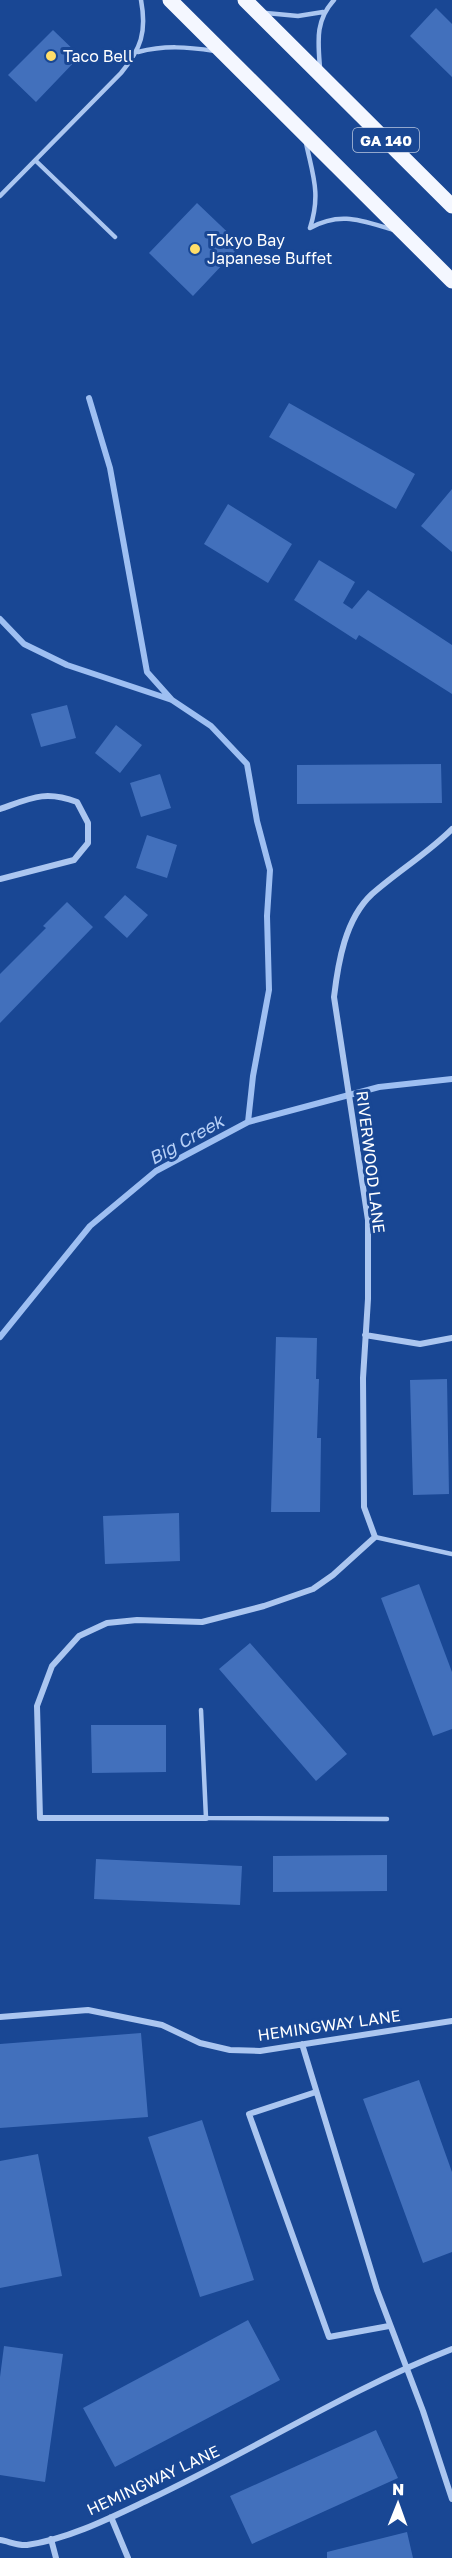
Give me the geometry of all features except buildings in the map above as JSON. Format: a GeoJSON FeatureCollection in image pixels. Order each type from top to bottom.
{"type":"FeatureCollection","features":[{"type":"Feature","properties":{"kind":"main road","name":"GA 140"},"geometry":{"type":"LineString","coordinates":[[170,0],[452,281]]}},
{"type":"Feature","properties":{"kind":"main road","name":"GA 140"},"geometry":{"type":"LineString","coordinates":[[245,0],[452,206]]}},
{"type":"Feature","properties":{"kind":"street"},"geometry":{"type":"LineString","coordinates":[[0,809],[31,798],[57,795],[78,802],[88,823],[88,843],[74,860],[0,879]]}},
{"type":"Feature","properties":{"kind":"street","name":"RIVERWOOD LANE"},"geometry":{"type":"LineString","coordinates":[[375,1537],[364,1507],[368,1220],[334,997],[338,962],[356,916],[370,896],[452,829]]}},
{"type":"Feature","properties":{"kind":"street"},"geometry":{"type":"LineString","coordinates":[[365,1335],[420,1344],[452,1338]]}},
{"type":"Feature","properties":{"kind":"street"},"geometry":{"type":"LineString","coordinates":[[206,1818],[40,1818],[37,1706],[52,1666],[80,1636],[107,1623],[137,1620],[202,1622],[264,1606],[313,1589],[333,1575],[375,1537]]}},
{"type":"Feature","properties":{"kind":"street","name":"HEMINGWAY LANE"},"geometry":{"type":"LineString","coordinates":[[0,2017],[87,2010],[162,2025],[200,2043],[230,2050],[260,2051],[452,2021]]}},
{"type":"Feature","properties":{"kind":"street"},"geometry":{"type":"LineString","coordinates":[[302,2044],[389,2326],[407,2366],[452,2499]]}},
{"type":"Feature","properties":{"kind":"street"},"geometry":{"type":"LineString","coordinates":[[316,2092],[249,2114],[329,2337],[389,2326]]}},
{"type":"Feature","properties":{"kind":"street","name":"HEMINGWAY LANE"},"geometry":{"type":"LineString","coordinates":[[0,2540],[24,2545],[51,2539],[111,2517],[173,2488],[407,2366],[452,2349]]}},
{"type":"Feature","properties":{"kind":"street"},"geometry":{"type":"LineString","coordinates":[[111,2517],[128,2558]]}},
{"type":"Feature","properties":{"kind":"street"},"geometry":{"type":"LineString","coordinates":[[51,2539],[56,2558]]}},
{"type":"Feature","properties":{"kind":"lane"},"geometry":{"type":"LineString","coordinates":[[0,196],[121,73],[138,52],[144,23],[141,0]]}},
{"type":"Feature","properties":{"kind":"lane"},"geometry":{"type":"LineString","coordinates":[[320,74],[319,36],[323,12],[334,0]]}},
{"type":"Feature","properties":{"kind":"lane"},"geometry":{"type":"LineString","coordinates":[[257,12],[298,16],[323,12]]}},
{"type":"Feature","properties":{"kind":"lane"},"geometry":{"type":"LineString","coordinates":[[138,52],[159,46],[224,52]]}},
{"type":"Feature","properties":{"kind":"lane"},"geometry":{"type":"LineString","coordinates":[[303,132],[317,188],[315,213],[310,228],[321,222],[342,218],[403,233]]}},
{"type":"Feature","properties":{"kind":"lane"},"geometry":{"type":"LineString","coordinates":[[36,161],[115,237]]}},
{"type":"Feature","properties":{"kind":"lane"},"geometry":{"type":"LineString","coordinates":[[375,1537],[452,1554]]}},
{"type":"Feature","properties":{"kind":"lane"},"geometry":{"type":"LineString","coordinates":[[201,1710],[206,1818],[387,1819]]}},
{"type":"Feature","properties":{"kind":"waterway"},"geometry":{"type":"LineString","coordinates":[[89,398],[110,468],[147,672],[172,700]]}},
{"type":"Feature","properties":{"kind":"waterway"},"geometry":{"type":"LineString","coordinates":[[0,619],[24,644],[67,665],[172,700],[211,726],[247,764],[257,821],[270,870],[267,916],[269,990],[253,1076],[248,1122]]}},
{"type":"Feature","properties":{"kind":"waterway","name":"Big Creek"},"geometry":{"type":"LineString","coordinates":[[0,1337],[90,1226],[156,1171],[248,1122],[379,1087],[452,1079]]}},
{"type":"Feature","properties":{"kind":"place","name":"Taco Bell"},"geometry":{"type":"Point","coordinates":[51,56]}},
{"type":"Feature","properties":{"kind":"place","name":"Tokyo Bay Japanese Buffet"},"geometry":{"type":"Point","coordinates":[195,249]}}]}
